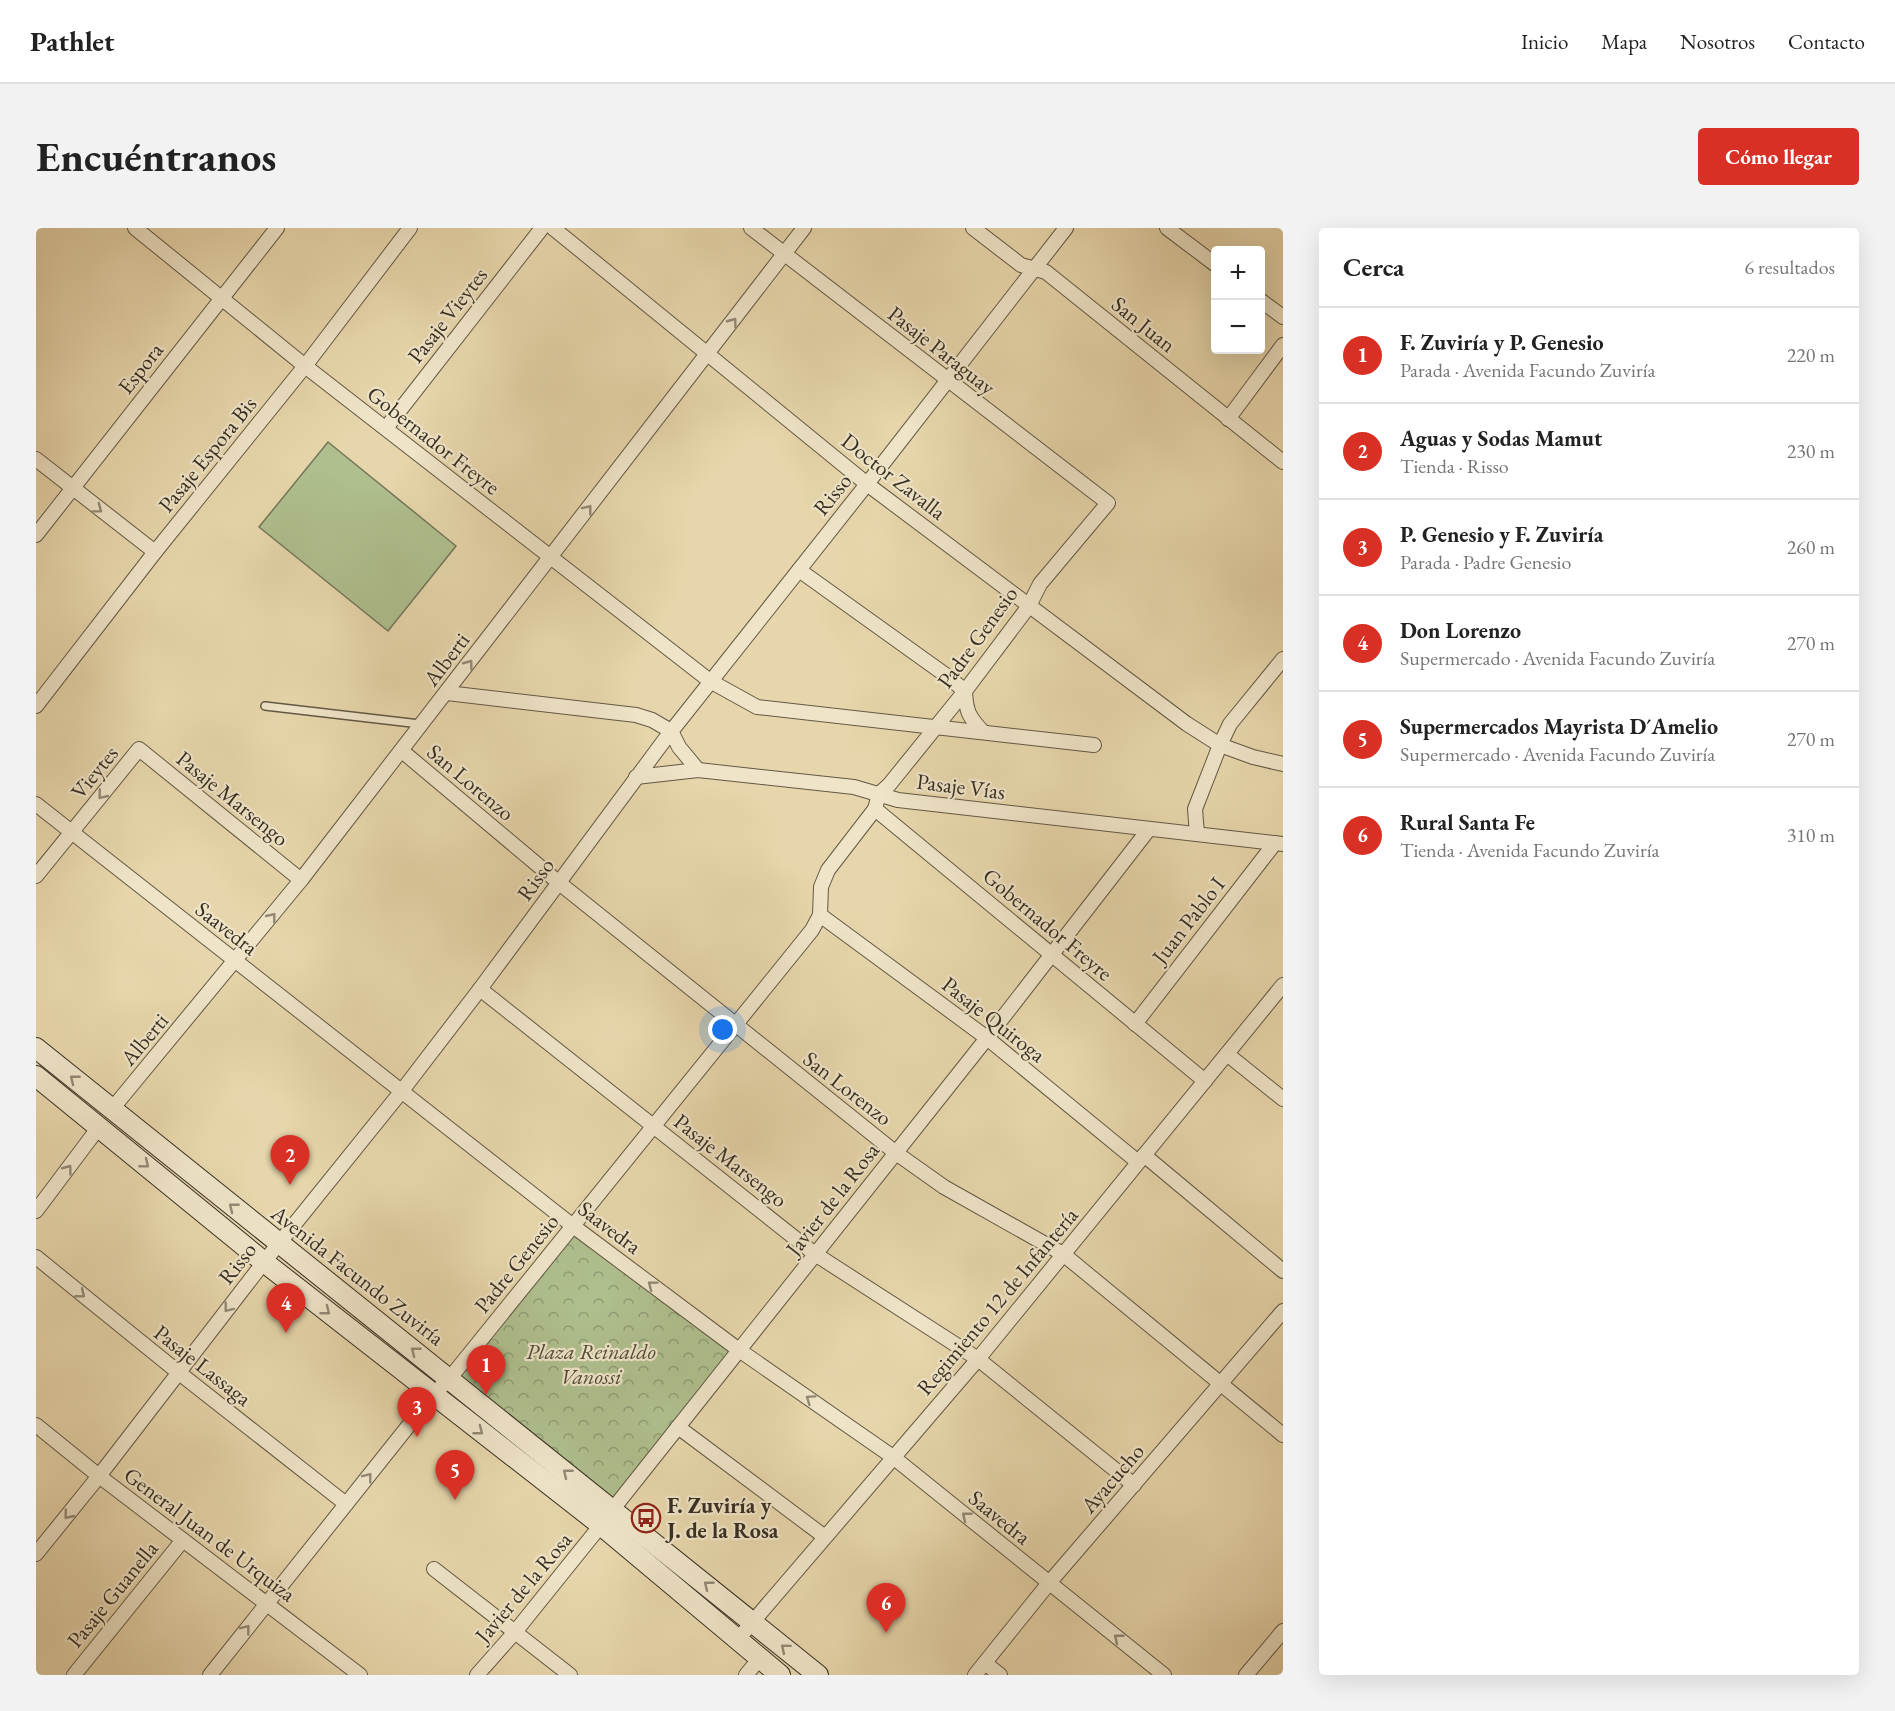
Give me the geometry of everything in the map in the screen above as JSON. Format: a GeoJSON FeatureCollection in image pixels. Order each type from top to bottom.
{"type":"FeatureCollection","features":[{"type":"Feature","properties":{"kind":"main road","name":"Avenida Facundo Zuviría"},"geometry":{"type":"LineString","coordinates":[[36,1048],[818,1675]]}},
{"type":"Feature","properties":{"kind":"main road"},"geometry":{"type":"LineString","coordinates":[[36,1076],[264,1262],[601,1526],[780,1675]]}},
{"type":"Feature","properties":{"kind":"street","name":"Gobernador Freyre"},"geometry":{"type":"LineString","coordinates":[[135,228],[305,366],[710,681]]}},
{"type":"Feature","properties":{"kind":"street","name":"Espora"},"geometry":{"type":"LineString","coordinates":[[36,535],[277,228]]}},
{"type":"Feature","properties":{"kind":"street","name":"Pasaje Espora Bis"},"geometry":{"type":"LineString","coordinates":[[36,706],[155,552],[305,366],[410,228]]}},
{"type":"Feature","properties":{"kind":"street","name":"Pasaje Vieytes"},"geometry":{"type":"LineString","coordinates":[[386,428],[542,228]]}},
{"type":"Feature","properties":{"kind":"street","name":"Doctor Zavalla"},"geometry":{"type":"LineString","coordinates":[[553,228],[867,484],[1187,724],[1220,744]]}},
{"type":"Feature","properties":{"kind":"street","name":"Pasaje Paraguay"},"geometry":{"type":"LineString","coordinates":[[751,228],[1107,503]]}},
{"type":"Feature","properties":{"kind":"street","name":"Alberti"},"geometry":{"type":"LineString","coordinates":[[112,1109],[235,962],[423,725],[804,228]]}},
{"type":"Feature","properties":{"kind":"street","name":"San Juan"},"geometry":{"type":"LineString","coordinates":[[973,228],[1021,265],[1046,272],[1283,462]]}},
{"type":"Feature","properties":{"kind":"street","name":"Risso"},"geometry":{"type":"LineString","coordinates":[[36,1554],[264,1262],[401,1092],[671,731],[1066,228]]}},
{"type":"Feature","properties":{"kind":"street"},"geometry":{"type":"LineString","coordinates":[[1167,228],[1211,263]]}},
{"type":"Feature","properties":{"kind":"street"},"geometry":{"type":"LineString","coordinates":[[1265,304],[1283,317]]}},
{"type":"Feature","properties":{"kind":"street"},"geometry":{"type":"LineString","coordinates":[[1228,418],[1283,345]]}},
{"type":"Feature","properties":{"kind":"street"},"geometry":{"type":"LineString","coordinates":[[36,459],[71,489],[155,552]]}},
{"type":"Feature","properties":{"kind":"street","name":"Padre Genesio"},"geometry":{"type":"LineString","coordinates":[[879,794],[936,727],[1029,606],[1040,584],[1107,503]]}},
{"type":"Feature","properties":{"kind":"street"},"geometry":{"type":"LineString","coordinates":[[799,570],[947,676],[964,691],[966,709],[970,718],[983,732]]}},
{"type":"Feature","properties":{"kind":"street"},"geometry":{"type":"LineString","coordinates":[[1197,834],[1196,809],[1220,744],[1230,724],[1283,658]]}},
{"type":"Feature","properties":{"kind":"street"},"geometry":{"type":"LineString","coordinates":[[710,681],[757,707],[1094,745]]}},
{"type":"Feature","properties":{"kind":"street"},"geometry":{"type":"LineString","coordinates":[[447,693],[636,715],[652,720],[671,731],[679,747],[698,770]]}},
{"type":"Feature","properties":{"kind":"street"},"geometry":{"type":"LineString","coordinates":[[1220,744],[1253,757],[1283,764]]}},
{"type":"Feature","properties":{"kind":"street","name":"Vieytes"},"geometry":{"type":"LineString","coordinates":[[36,876],[139,749]]}},
{"type":"Feature","properties":{"kind":"street","name":"Pasaje Marsengo"},"geometry":{"type":"LineString","coordinates":[[139,749],[301,880]]}},
{"type":"Feature","properties":{"kind":"street","name":"San Lorenzo"},"geometry":{"type":"LineString","coordinates":[[402,751],[558,882],[896,1153],[944,1187],[1063,1254],[1283,1435]]}},
{"type":"Feature","properties":{"kind":"street","name":"Pasaje Vías"},"geometry":{"type":"LineString","coordinates":[[636,777],[698,770],[854,787],[898,800],[1279,843]]}},
{"type":"Feature","properties":{"kind":"street"},"geometry":{"type":"LineString","coordinates":[[875,809],[879,794]]}},
{"type":"Feature","properties":{"kind":"street","name":"Saavedra"},"geometry":{"type":"LineString","coordinates":[[36,804],[573,1226],[739,1350],[893,1457],[1164,1675]]}},
{"type":"Feature","properties":{"kind":"street","name":"Gobernador Freyre"},"geometry":{"type":"LineString","coordinates":[[875,809],[1205,1081]]}},
{"type":"Feature","properties":{"kind":"street","name":"Padre Genesio"},"geometry":{"type":"LineString","coordinates":[[210,1675],[433,1395],[450,1378],[812,930],[820,915],[821,887],[828,870],[875,809]]}},
{"type":"Feature","properties":{"kind":"street","name":"Javier de la Rosa"},"geometry":{"type":"LineString","coordinates":[[613,1509],[1149,830]]}},
{"type":"Feature","properties":{"kind":"street","name":"Juan Pablo I"},"geometry":{"type":"LineString","coordinates":[[1135,1024],[1279,843]]}},
{"type":"Feature","properties":{"kind":"street","name":"Pasaje Quiroga"},"geometry":{"type":"LineString","coordinates":[[820,915],[987,1038],[1283,1271]]}},
{"type":"Feature","properties":{"kind":"street","name":"Regimiento 12 de Infantería"},"geometry":{"type":"LineString","coordinates":[[738,1639],[978,1359],[1283,985]]}},
{"type":"Feature","properties":{"kind":"street","name":"Pasaje Marsengo"},"geometry":{"type":"LineString","coordinates":[[480,989],[815,1254],[978,1359],[1134,1485]]}},
{"type":"Feature","properties":{"kind":"street"},"geometry":{"type":"LineString","coordinates":[[1227,1054],[1283,1099]]}},
{"type":"Feature","properties":{"kind":"street"},"geometry":{"type":"LineString","coordinates":[[36,1211],[99,1127]]}},
{"type":"Feature","properties":{"kind":"street","name":"Pasaje Lassaga"},"geometry":{"type":"LineString","coordinates":[[36,1257],[346,1504]]}},
{"type":"Feature","properties":{"kind":"street","name":"Ayacucho"},"geometry":{"type":"LineString","coordinates":[[975,1675],[1049,1583],[1283,1311]]}},
{"type":"Feature","properties":{"kind":"street","name":"General Juan de Urquiza"},"geometry":{"type":"LineString","coordinates":[[36,1425],[99,1476],[267,1603],[345,1671],[360,1675]]}},
{"type":"Feature","properties":{"kind":"street"},"geometry":{"type":"LineString","coordinates":[[678,1427],[825,1537]]}},
{"type":"Feature","properties":{"kind":"street","name":"Javier de la Rosa"},"geometry":{"type":"LineString","coordinates":[[477,1675],[601,1526]]}},
{"type":"Feature","properties":{"kind":"street","name":"Pasaje Guanella"},"geometry":{"type":"LineString","coordinates":[[74,1675],[183,1540]]}},
{"type":"Feature","properties":{"kind":"street"},"geometry":{"type":"LineString","coordinates":[[434,1569],[570,1675]]}},
{"type":"Feature","properties":{"kind":"street"},"geometry":{"type":"LineString","coordinates":[[1246,1675],[1283,1631]]}},
{"type":"Feature","properties":{"kind":"street"},"geometry":{"type":"LineString","coordinates":[[746,1675],[760,1658]]}},
{"type":"Feature","properties":{"kind":"street"},"geometry":{"type":"LineString","coordinates":[[985,1663],[1000,1675]]}},
{"type":"Feature","properties":{"kind":"lane"},"geometry":{"type":"LineString","coordinates":[[266,706],[423,725]]}},
{"type":"Feature","properties":{"kind":"green space"},"geometry":{"type":"Polygon","coordinates":[[[328,442],[456,546],[388,631],[259,527],[328,442]]]}},
{"type":"Feature","properties":{"kind":"green space","name":"Plaza Reinaldo Vanossi"},"geometry":{"type":"Polygon","coordinates":[[[573,1228],[736,1350],[613,1505],[452,1378],[573,1228]]]}},
{"type":"Feature","properties":{"kind":"place","name":"Aguas y Sodas Mamut"},"geometry":{"type":"Point","coordinates":[290,1185]}},
{"type":"Feature","properties":{"kind":"place","name":"Don Lorenzo"},"geometry":{"type":"Point","coordinates":[286,1333]}},
{"type":"Feature","properties":{"kind":"place","name":"F. Zuviría y P. Genesio"},"geometry":{"type":"Point","coordinates":[486,1395]}},
{"type":"Feature","properties":{"kind":"place","name":"P. Genesio y F. Zuviría"},"geometry":{"type":"Point","coordinates":[417,1437]}},
{"type":"Feature","properties":{"kind":"place","name":"Supermercados Mayrista D´Amelio"},"geometry":{"type":"Point","coordinates":[455,1500]}},
{"type":"Feature","properties":{"kind":"place","name":"F. Zuviría y J. de la Rosa"},"geometry":{"type":"Point","coordinates":[646,1518]}},
{"type":"Feature","properties":{"kind":"place","name":"Rural Santa Fe"},"geometry":{"type":"Point","coordinates":[886,1633]}}]}
